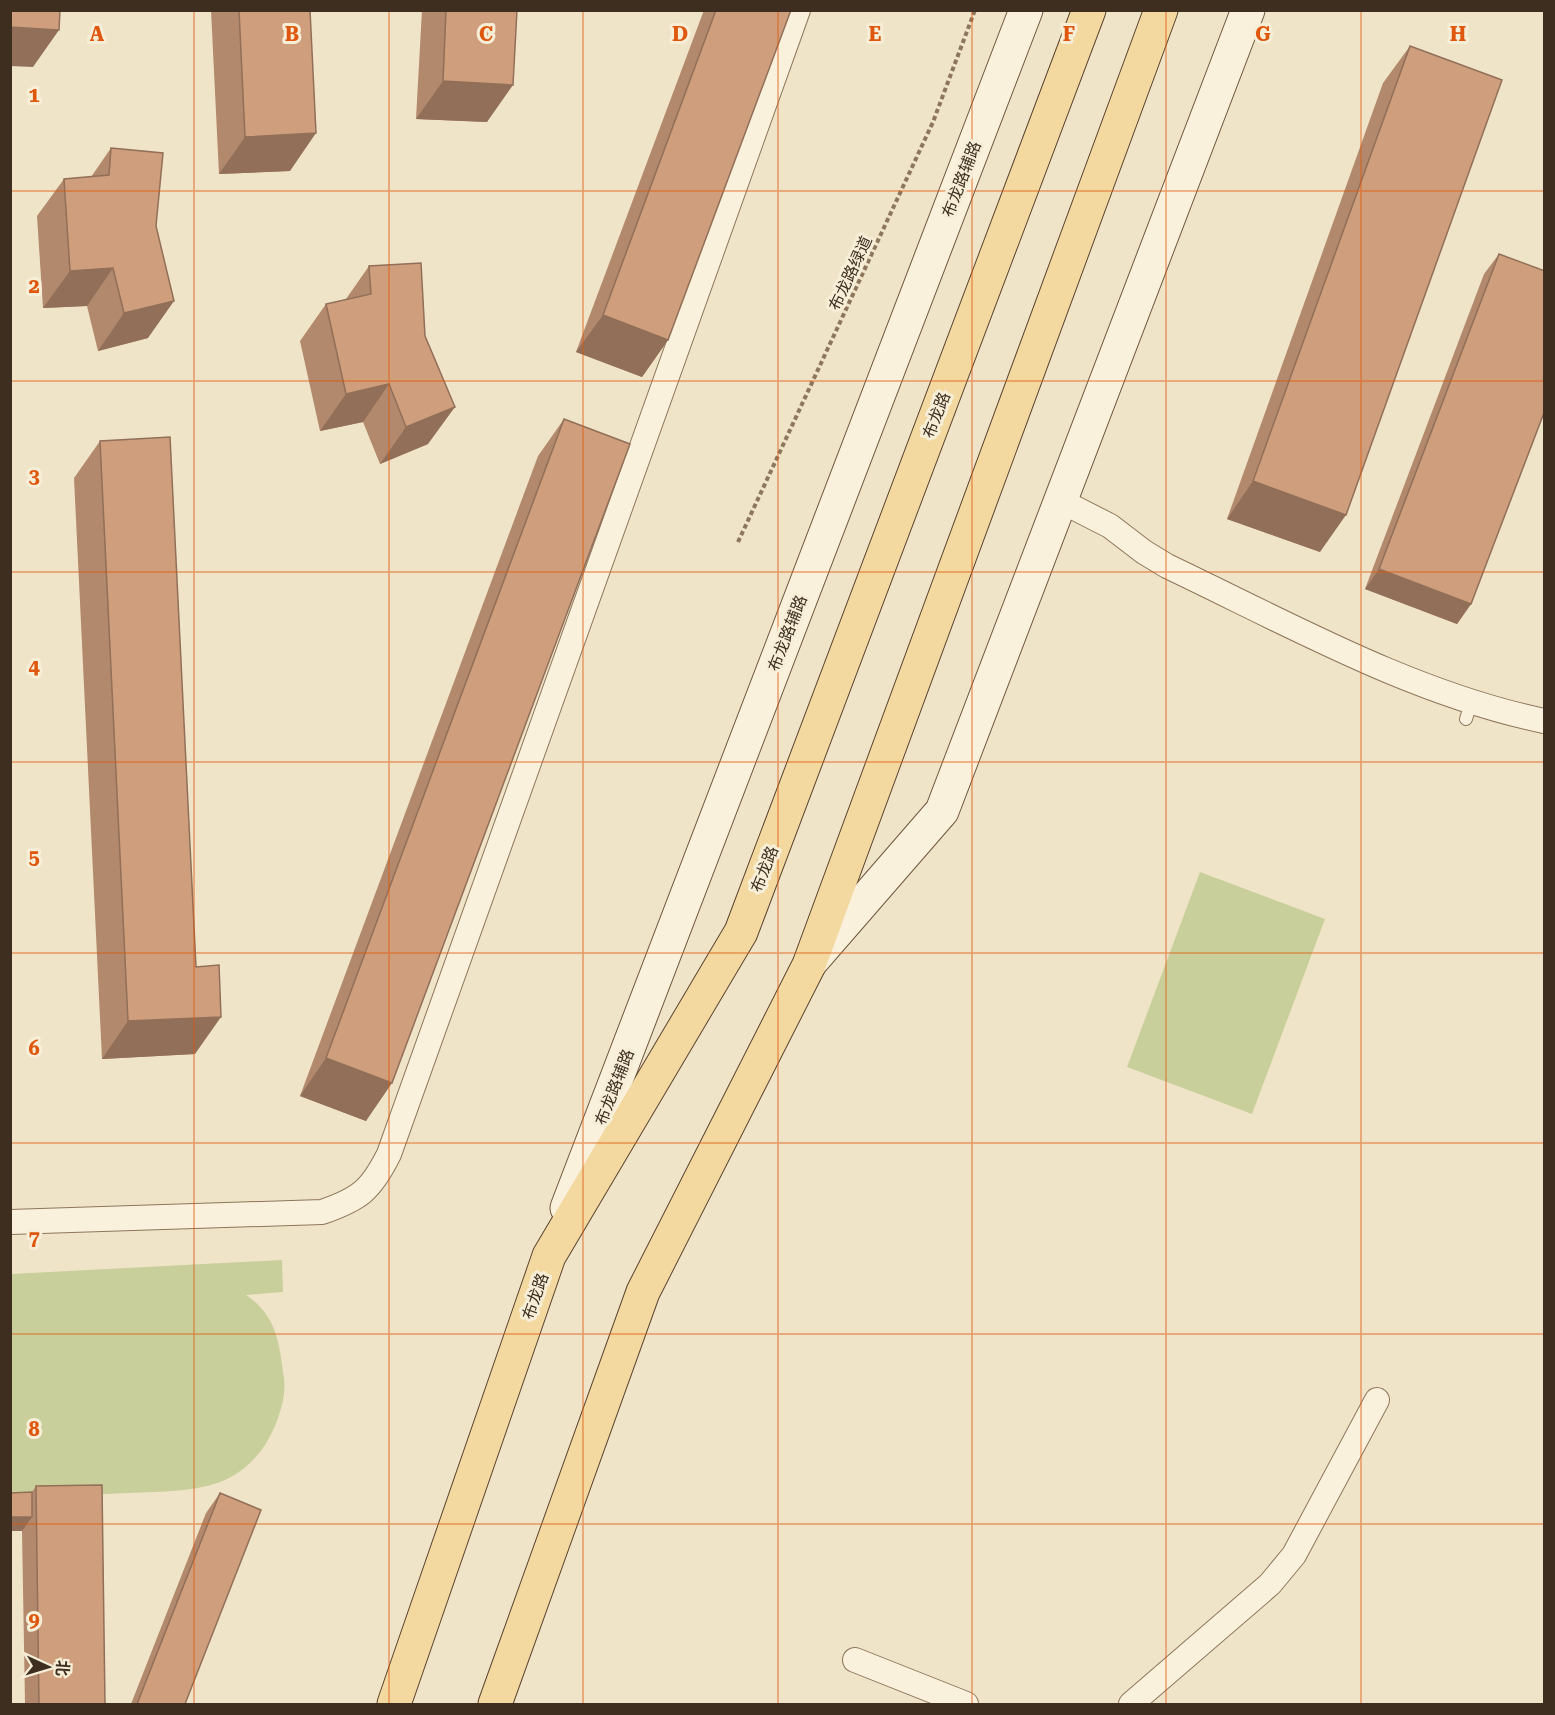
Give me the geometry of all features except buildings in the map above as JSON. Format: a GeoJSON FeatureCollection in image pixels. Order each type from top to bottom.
{"type":"FeatureCollection","features":[{"type":"Feature","properties":{"kind":"main road","name":"布龙路辅路"},"geometry":{"type":"LineString","coordinates":[[549,1256],[1026,10]]}},
{"type":"Feature","properties":{"kind":"main road","name":"布龙路"},"geometry":{"type":"LineString","coordinates":[[394,1704],[549,1256],[741,932],[1089,10]]}},
{"type":"Feature","properties":{"kind":"main road"},"geometry":{"type":"LineString","coordinates":[[495,1704],[643,1292],[809,965],[1161,10]]}},
{"type":"Feature","properties":{"kind":"main road"},"geometry":{"type":"LineString","coordinates":[[809,965],[942,811],[1248,10]]}},
{"type":"Feature","properties":{"kind":"street"},"geometry":{"type":"LineString","coordinates":[[10,1222],[322,1212],[342,1205],[363,1193],[378,1175],[389,1154],[798,10]]}},
{"type":"Feature","properties":{"kind":"street"},"geometry":{"type":"LineString","coordinates":[[1061,501],[1110,526],[1167,566],[1414,682],[1469,711],[1545,721]]}},
{"type":"Feature","properties":{"kind":"street"},"geometry":{"type":"LineString","coordinates":[[1131,1704],[1270,1584],[1294,1554],[1377,1400]]}},
{"type":"Feature","properties":{"kind":"street"},"geometry":{"type":"LineString","coordinates":[[855,1660],[966,1704]]}},
{"type":"Feature","properties":{"kind":"path","name":"布龙路绿道"},"geometry":{"type":"LineString","coordinates":[[738,542],[933,122],[975,10]]}},
{"type":"Feature","properties":{"kind":"green space"},"geometry":{"type":"Polygon","coordinates":[[[1200,872],[1325,919],[1252,1114],[1127,1067],[1200,872]]]}},
{"type":"Feature","properties":{"kind":"green space"},"geometry":{"type":"Polygon","coordinates":[[[282,1260],[283,1292],[246,1295],[264,1312],[275,1331],[284,1384],[282,1402],[275,1426],[267,1442],[250,1463],[235,1475],[216,1484],[192,1489],[11,1498],[11,1274],[282,1260]]]}}]}
